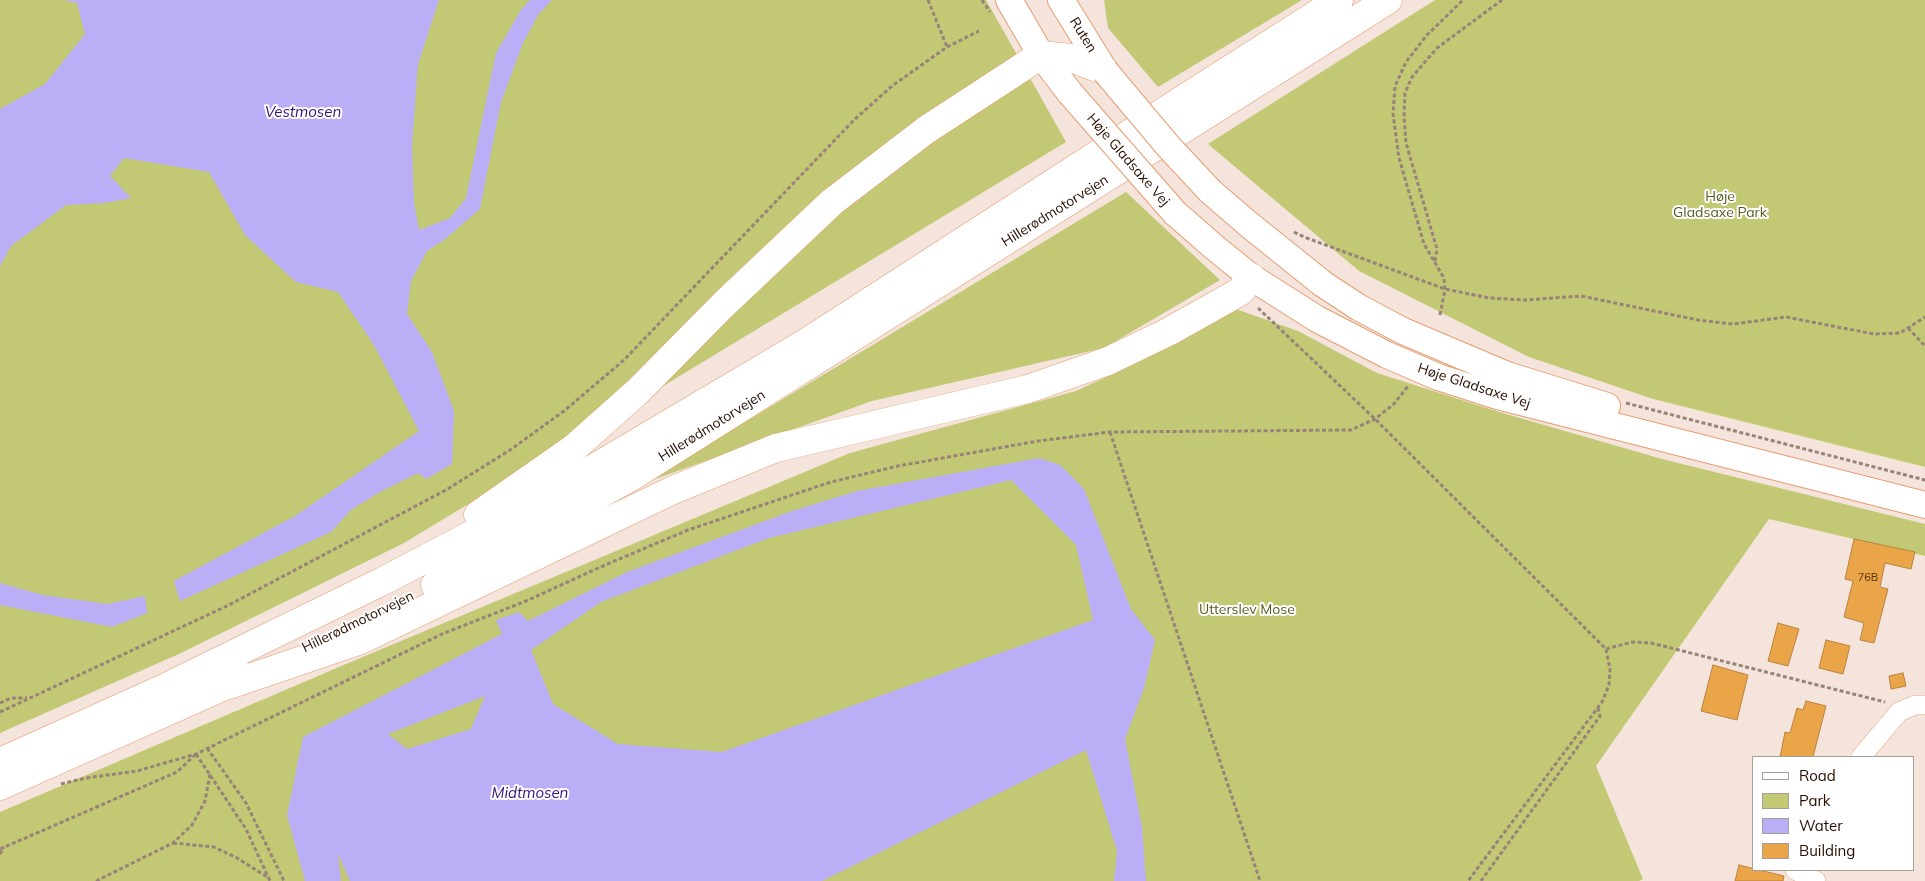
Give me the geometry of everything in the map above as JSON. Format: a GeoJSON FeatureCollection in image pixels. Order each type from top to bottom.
{"type":"FeatureCollection","features":[{"type":"Feature","properties":{"kind":"main road","name":"Hillerødmotorvejen"},"geometry":{"type":"LineString","coordinates":[[0,762],[160,690],[383,581],[557,490],[807,342],[1339,0]]}},
{"type":"Feature","properties":{"kind":"main road","name":"Hillerødmotorvejen"},"geometry":{"type":"LineString","coordinates":[[0,786],[229,685],[440,583],[631,477],[1056,211],[1388,0]]}},
{"type":"Feature","properties":{"kind":"main road"},"geometry":{"type":"LineString","coordinates":[[383,581],[574,448],[636,392],[724,304],[832,202],[926,130],[1041,55],[1071,58],[1105,71]]}},
{"type":"Feature","properties":{"kind":"main road"},"geometry":{"type":"LineString","coordinates":[[229,685],[361,640],[673,490],[776,448],[1036,386],[1108,362],[1170,331],[1246,284]]}},
{"type":"Feature","properties":{"kind":"street"},"geometry":{"type":"LineString","coordinates":[[1009,0],[1041,55]]}},
{"type":"Feature","properties":{"kind":"street","name":"Ruten"},"geometry":{"type":"LineString","coordinates":[[1061,0],[1105,71]]}},
{"type":"Feature","properties":{"kind":"street","name":"Høje Gladsaxe Vej"},"geometry":{"type":"LineString","coordinates":[[1041,55],[1070,93],[1175,213],[1214,247],[1246,284],[1387,355],[1438,377],[1496,396],[1925,505]]}},
{"type":"Feature","properties":{"kind":"street","name":"Høje Gladsaxe Vej"},"geometry":{"type":"LineString","coordinates":[[1105,71],[1168,146],[1210,190],[1323,284],[1358,307],[1403,331],[1507,375],[1585,400],[1680,428],[1925,490]]}},
{"type":"Feature","properties":{"kind":"street"},"geometry":{"type":"LineString","coordinates":[[1246,284],[1254,244],[1248,223]]}},
{"type":"Feature","properties":{"kind":"street"},"geometry":{"type":"LineString","coordinates":[[1862,756],[1899,712],[1915,705],[1925,705]]}},
{"type":"Feature","properties":{"kind":"street"},"geometry":{"type":"LineString","coordinates":[[1797,871],[1816,881]]}},
{"type":"Feature","properties":{"kind":"path"},"geometry":{"type":"LineString","coordinates":[[928,0],[947,47]]}},
{"type":"Feature","properties":{"kind":"path"},"geometry":{"type":"LineString","coordinates":[[1440,316],[1445,289],[1444,278],[1424,244],[1399,158],[1393,114],[1395,86],[1406,62],[1427,35],[1463,0]]}},
{"type":"Feature","properties":{"kind":"path"},"geometry":{"type":"LineString","coordinates":[[1435,261],[1437,249],[1406,143],[1405,93],[1412,76],[1437,48],[1502,0]]}},
{"type":"Feature","properties":{"kind":"path"},"geometry":{"type":"LineString","coordinates":[[0,712],[228,605],[446,490],[510,450],[564,411],[624,360],[854,120],[892,86],[947,47],[979,31]]}},
{"type":"Feature","properties":{"kind":"path"},"geometry":{"type":"LineString","coordinates":[[1304,237],[1445,289],[1488,298],[1525,300],[1581,296],[1698,320],[1733,324],[1786,317],[1874,334],[1900,333],[1925,317]]}},
{"type":"Feature","properties":{"kind":"path"},"geometry":{"type":"LineString","coordinates":[[1246,284],[1375,419],[1606,649],[1610,669],[1609,685],[1598,708],[1468,881]]}},
{"type":"Feature","properties":{"kind":"path"},"geometry":{"type":"LineString","coordinates":[[1908,328],[1925,346]]}},
{"type":"Feature","properties":{"kind":"path"},"geometry":{"type":"LineString","coordinates":[[60,784],[86,778],[137,772],[196,754],[442,634],[526,601],[688,530],[831,482],[898,466],[1038,441],[1110,432],[1351,430],[1375,419],[1394,404],[1408,386]]}},
{"type":"Feature","properties":{"kind":"path"},"geometry":{"type":"LineString","coordinates":[[1110,432],[1260,881]]}},
{"type":"Feature","properties":{"kind":"path"},"geometry":{"type":"LineString","coordinates":[[1606,649],[1632,642],[1651,643],[1891,703],[1899,712]]}},
{"type":"Feature","properties":{"kind":"path"},"geometry":{"type":"LineString","coordinates":[[0,703],[11,698],[30,698]]}},
{"type":"Feature","properties":{"kind":"path"},"geometry":{"type":"LineString","coordinates":[[1481,881],[1600,716],[1598,708]]}},
{"type":"Feature","properties":{"kind":"path"},"geometry":{"type":"LineString","coordinates":[[207,748],[246,803],[284,881]]}},
{"type":"Feature","properties":{"kind":"path"},"geometry":{"type":"LineString","coordinates":[[196,754],[246,829],[270,880]]}},
{"type":"Feature","properties":{"kind":"path"},"geometry":{"type":"LineString","coordinates":[[0,849],[177,772],[196,754]]}},
{"type":"Feature","properties":{"kind":"path"},"geometry":{"type":"LineString","coordinates":[[96,881],[172,843],[192,824],[205,800],[210,774]]}},
{"type":"Feature","properties":{"kind":"path"},"geometry":{"type":"LineString","coordinates":[[172,843],[214,847],[237,858],[270,880]]}},
{"type":"Feature","properties":{"kind":"path"},"geometry":{"type":"LineString","coordinates":[[0,854],[5,847]]}},
{"type":"Feature","properties":{"kind":"green space"},"geometry":{"type":"Polygon","coordinates":[[[0,0],[986,0],[1066,142],[404,543],[181,653],[0,733],[0,0]]]}},
{"type":"Feature","properties":{"kind":"green space"},"geometry":{"type":"Polygon","coordinates":[[[1104,0],[1302,0],[1158,87],[1108,28],[1104,0]]]}},
{"type":"Feature","properties":{"kind":"green space","name":"Høje Gladsaxe Park"},"geometry":{"type":"Polygon","coordinates":[[[1435,0],[1925,0],[1925,467],[1653,399],[1529,357],[1359,271],[1208,144],[1435,0]]]}},
{"type":"Feature","properties":{"kind":"green space"},"geometry":{"type":"Polygon","coordinates":[[[1126,192],[1220,280],[1104,348],[872,401],[644,483],[1126,192]]]}},
{"type":"Feature","properties":{"kind":"green space","name":"Utterslev Mose"},"geometry":{"type":"Polygon","coordinates":[[[1233,308],[1298,331],[1377,373],[1499,412],[1662,459],[1925,524],[1925,556],[1769,519],[1596,766],[1643,879],[1639,881],[0,881],[0,812],[346,664],[850,453],[1076,391],[1143,360],[1233,308]]]}},
{"type":"Feature","properties":{"kind":"water","name":"Vestmosen"},"geometry":{"type":"Polygon","coordinates":[[[64,0],[439,0],[418,64],[412,145],[414,202],[419,230],[450,218],[466,198],[496,53],[521,10],[530,0],[552,0],[538,15],[523,43],[501,102],[480,209],[444,240],[427,251],[411,281],[407,314],[432,352],[454,411],[452,464],[426,479],[418,473],[378,493],[351,510],[331,532],[180,601],[174,581],[295,516],[419,431],[374,345],[338,292],[296,282],[245,235],[209,172],[124,158],[110,176],[131,198],[105,203],[66,205],[11,246],[0,266],[0,109],[45,84],[85,34],[77,3],[64,0]]]}},
{"type":"Feature","properties":{"kind":"water","name":"Midtmosen"},"geometry":{"type":"Polygon","coordinates":[[[1039,458],[1060,465],[1084,489],[1131,609],[1155,640],[1144,688],[1125,739],[1142,827],[1146,881],[1114,881],[1117,851],[1086,750],[822,881],[350,881],[338,854],[341,881],[305,881],[287,815],[303,737],[502,634],[496,620],[519,612],[528,621],[627,572],[792,511],[857,491],[1039,458]],[[1011,480],[769,538],[601,602],[531,650],[553,704],[618,744],[722,752],[1093,620],[1076,545],[1011,480]],[[485,696],[388,734],[407,749],[471,729],[485,696]]]}},
{"type":"Feature","properties":{"kind":"water"},"geometry":{"type":"Polygon","coordinates":[[[0,583],[43,595],[107,604],[145,596],[147,613],[112,627],[0,605],[0,583]]]}},
{"type":"Feature","properties":{"kind":"building"},"geometry":{"type":"Polygon","coordinates":[[[1854,539],[1915,552],[1911,569],[1885,563],[1880,587],[1888,589],[1874,643],[1860,640],[1864,623],[1844,617],[1853,581],[1845,579],[1854,539]]]}},
{"type":"Feature","properties":{"kind":"building"},"geometry":{"type":"Polygon","coordinates":[[[1778,623],[1799,629],[1788,666],[1768,661],[1778,623]]]}},
{"type":"Feature","properties":{"kind":"building"},"geometry":{"type":"Polygon","coordinates":[[[1826,640],[1850,646],[1843,674],[1819,668],[1826,640]]]}},
{"type":"Feature","properties":{"kind":"building"},"geometry":{"type":"Polygon","coordinates":[[[1713,665],[1748,675],[1737,720],[1701,711],[1713,665]]]}},
{"type":"Feature","properties":{"kind":"building"},"geometry":{"type":"Polygon","coordinates":[[[1903,673],[1906,686],[1891,689],[1889,676],[1903,673]]]}},
{"type":"Feature","properties":{"kind":"building"},"geometry":{"type":"Polygon","coordinates":[[[1806,701],[1826,706],[1813,756],[1780,756],[1785,732],[1790,733],[1797,708],[1803,710],[1806,701]]]}},
{"type":"Feature","properties":{"kind":"building"},"geometry":{"type":"Polygon","coordinates":[[[1739,865],[1752,868],[1752,871],[1764,871],[1784,876],[1783,881],[1735,881],[1739,865]]]}}]}
